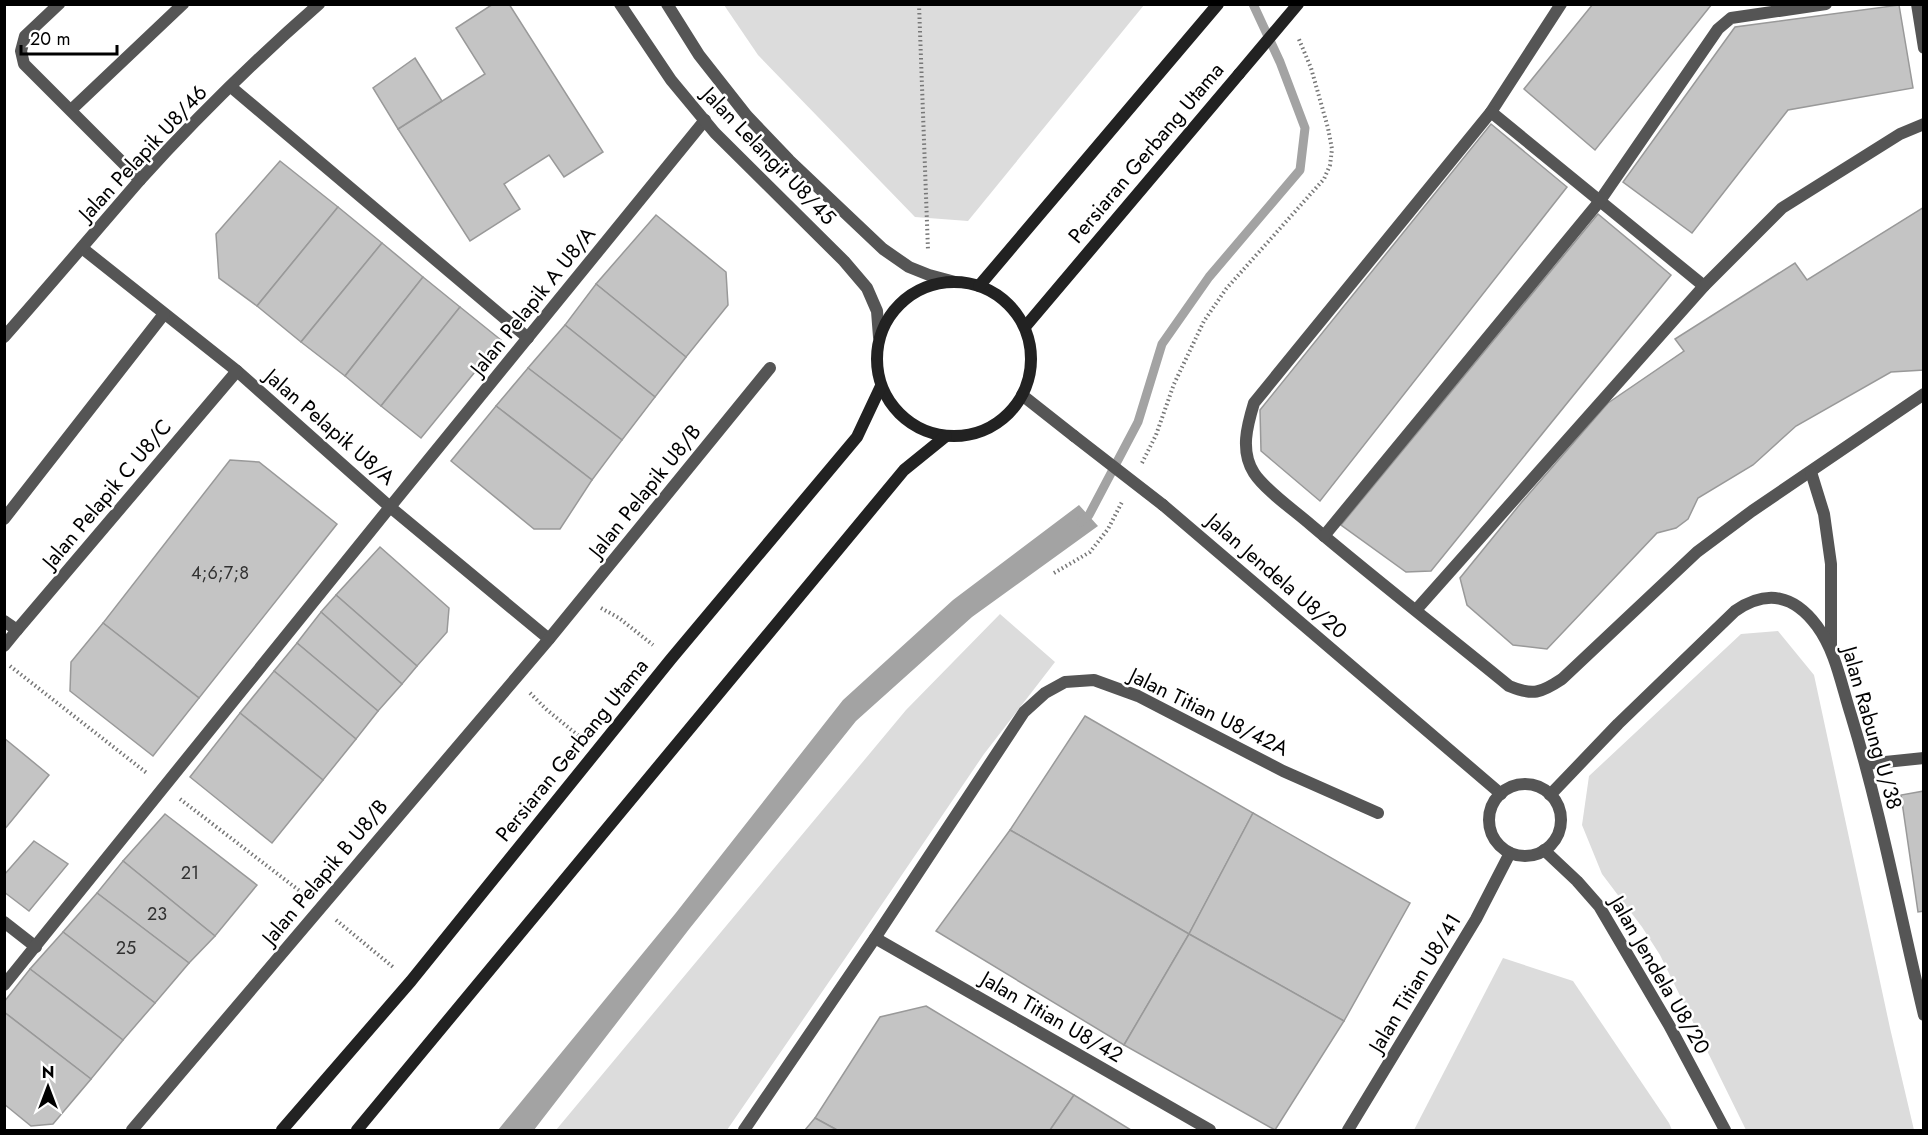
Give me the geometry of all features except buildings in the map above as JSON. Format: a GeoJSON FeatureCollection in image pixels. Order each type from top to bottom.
{"type":"FeatureCollection","features":[{"type":"Feature","properties":{"kind":"main road","name":"Persiaran Gerbang Utama"},"geometry":{"type":"LineString","coordinates":[[979,286],[1218,4]]}},
{"type":"Feature","properties":{"kind":"main road","name":"Persiaran Gerbang Utama"},"geometry":{"type":"LineString","coordinates":[[1024,327],[1298,4]]}},
{"type":"Feature","properties":{"kind":"main road"},"geometry":{"type":"LineString","coordinates":[[955,282],[979,286],[998,295],[1013,310],[1024,327],[1031,350],[1030,373],[1022,395],[1009,413],[991,427],[969,435],[946,436],[925,431],[907,420],[891,405],[881,386],[876,361],[879,336],[890,314],[908,296],[930,285],[955,282]]}},
{"type":"Feature","properties":{"kind":"main road","name":"Persiaran Gerbang Utama"},"geometry":{"type":"LineString","coordinates":[[282,1131],[411,981],[671,659],[857,437],[881,386]]}},
{"type":"Feature","properties":{"kind":"main road"},"geometry":{"type":"LineString","coordinates":[[357,1131],[904,470],[946,436]]}},
{"type":"Feature","properties":{"kind":"street"},"geometry":{"type":"LineString","coordinates":[[59,4],[25,36],[21,51],[24,64],[140,180]]}},
{"type":"Feature","properties":{"kind":"street"},"geometry":{"type":"LineString","coordinates":[[71,110],[183,4]]}},
{"type":"Feature","properties":{"kind":"street","name":"Jalan Pelapik U8/46"},"geometry":{"type":"LineString","coordinates":[[4,337],[140,180],[231,87],[319,4]]}},
{"type":"Feature","properties":{"kind":"street","name":"Jalan Lelangit U8/45"},"geometry":{"type":"LineString","coordinates":[[620,4],[671,80],[715,133],[844,261],[867,288],[877,311],[879,336]]}},
{"type":"Feature","properties":{"kind":"street","name":"Jalan Lelangit U8/45"},"geometry":{"type":"LineString","coordinates":[[667,4],[699,55],[747,116],[789,160],[883,249],[909,267],[955,282]]}},
{"type":"Feature","properties":{"kind":"street"},"geometry":{"type":"LineString","coordinates":[[1556,4],[1561,5],[1491,112],[1254,403],[1245,440],[1246,455],[1254,473],[1266,486],[1509,686],[1521,691],[1537,693],[1548,689],[1562,679],[1697,552],[1923,394]]}},
{"type":"Feature","properties":{"kind":"street"},"geometry":{"type":"LineString","coordinates":[[1324,536],[1599,202],[1718,29],[1731,18],[1827,4]]}},
{"type":"Feature","properties":{"kind":"street"},"geometry":{"type":"LineString","coordinates":[[1917,4],[1923,48]]}},
{"type":"Feature","properties":{"kind":"street"},"geometry":{"type":"LineString","coordinates":[[231,87],[528,338]]}},
{"type":"Feature","properties":{"kind":"street"},"geometry":{"type":"LineString","coordinates":[[1491,112],[1704,286]]}},
{"type":"Feature","properties":{"kind":"street","name":"Jalan Pelapik A U8/A"},"geometry":{"type":"LineString","coordinates":[[4,985],[705,120]]}},
{"type":"Feature","properties":{"kind":"street"},"geometry":{"type":"LineString","coordinates":[[1416,610],[1704,286],[1782,208],[1900,134],[1923,124]]}},
{"type":"Feature","properties":{"kind":"street","name":"Jalan Pelapik U8/A"},"geometry":{"type":"LineString","coordinates":[[82,248],[237,371],[390,507],[549,639]]}},
{"type":"Feature","properties":{"kind":"street"},"geometry":{"type":"LineString","coordinates":[[4,519],[164,314]]}},
{"type":"Feature","properties":{"kind":"street","name":"Jalan Pelapik U8/B"},"geometry":{"type":"LineString","coordinates":[[549,639],[770,368]]}},
{"type":"Feature","properties":{"kind":"street","name":"Jalan Pelapik C U8/C"},"geometry":{"type":"LineString","coordinates":[[4,646],[237,371]]}},
{"type":"Feature","properties":{"kind":"street","name":"Jalan Jendela U8/20"},"geometry":{"type":"LineString","coordinates":[[1022,395],[1163,504],[1501,794]]}},
{"type":"Feature","properties":{"kind":"street"},"geometry":{"type":"LineString","coordinates":[[1810,472],[1824,513],[1831,564],[1831,648]]}},
{"type":"Feature","properties":{"kind":"street","name":"Jalan Rabung U/38"},"geometry":{"type":"LineString","coordinates":[[1550,795],[1735,611],[1748,602],[1765,597],[1782,598],[1802,610],[1816,625],[1831,648],[1866,764],[1923,1015]]}},
{"type":"Feature","properties":{"kind":"street"},"geometry":{"type":"LineString","coordinates":[[4,621],[17,630]]}},
{"type":"Feature","properties":{"kind":"street","name":"Jalan Pelapik B U8/B"},"geometry":{"type":"LineString","coordinates":[[132,1131],[549,639]]}},
{"type":"Feature","properties":{"kind":"street","name":"Jalan Titian U8/42A"},"geometry":{"type":"LineString","coordinates":[[875,938],[1024,712],[1045,693],[1065,682],[1094,680],[1138,696],[1283,771],[1378,813]]}},
{"type":"Feature","properties":{"kind":"street"},"geometry":{"type":"LineString","coordinates":[[1866,764],[1923,758]]}},
{"type":"Feature","properties":{"kind":"street"},"geometry":{"type":"LineString","coordinates":[[1525,784],[1543,789],[1550,795],[1560,813],[1558,834],[1552,843],[1544,850],[1532,855],[1517,855],[1510,853],[1495,841],[1490,831],[1490,811],[1494,801],[1501,794],[1525,784]]}},
{"type":"Feature","properties":{"kind":"street","name":"Jalan Jendela U8/20"},"geometry":{"type":"LineString","coordinates":[[1544,850],[1599,906],[1658,1005],[1725,1131]]}},
{"type":"Feature","properties":{"kind":"street","name":"Jalan Titian U8/41"},"geometry":{"type":"LineString","coordinates":[[1348,1131],[1476,919],[1510,853]]}},
{"type":"Feature","properties":{"kind":"street"},"geometry":{"type":"LineString","coordinates":[[4,922],[36,947]]}},
{"type":"Feature","properties":{"kind":"street"},"geometry":{"type":"LineString","coordinates":[[744,1131],[875,938]]}},
{"type":"Feature","properties":{"kind":"street","name":"Jalan Titian U8/42"},"geometry":{"type":"LineString","coordinates":[[875,938],[1210,1131]]}},
{"type":"Feature","properties":{"kind":"path"},"geometry":{"type":"LineString","coordinates":[[919,4],[929,275]]}},
{"type":"Feature","properties":{"kind":"path"},"geometry":{"type":"LineString","coordinates":[[1140,466],[1156,435],[1191,345],[1204,321],[1226,289],[1324,178],[1330,165],[1332,149],[1328,128],[1311,68],[1297,36]]}},
{"type":"Feature","properties":{"kind":"path"},"geometry":{"type":"LineString","coordinates":[[1054,573],[1090,552],[1108,529],[1124,498]]}},
{"type":"Feature","properties":{"kind":"path"},"geometry":{"type":"LineString","coordinates":[[577,605],[592,605],[606,609],[671,659]]}},
{"type":"Feature","properties":{"kind":"path"},"geometry":{"type":"LineString","coordinates":[[526,667],[525,687],[547,710],[596,751]]}},
{"type":"Feature","properties":{"kind":"path"},"geometry":{"type":"LineString","coordinates":[[321,908],[411,981]]}},
{"type":"Feature","properties":{"kind":"shaded area"},"geometry":{"type":"Polygon","coordinates":[[[724,5],[1144,5],[968,221],[915,217],[758,55],[724,5]]]}},
{"type":"Feature","properties":{"kind":"shaded area"},"geometry":{"type":"Polygon","coordinates":[[[1079,505],[1098,526],[972,617],[856,721],[690,928],[534,1130],[498,1130],[675,914],[843,700],[953,600],[1079,505]]]}},
{"type":"Feature","properties":{"kind":"shaded area"},"geometry":{"type":"Polygon","coordinates":[[[1000,614],[1055,662],[984,754],[727,1130],[556,1130],[906,710],[1000,614]]]}},
{"type":"Feature","properties":{"kind":"shaded area"},"geometry":{"type":"Polygon","coordinates":[[[1778,631],[1814,675],[1914,1130],[1746,1130],[1660,955],[1602,874],[1582,825],[1589,776],[1741,634],[1778,631]]]}},
{"type":"Feature","properties":{"kind":"shaded area"},"geometry":{"type":"Polygon","coordinates":[[[1503,958],[1573,981],[1672,1130],[1414,1130],[1503,958]]]}},
{"type":"Feature","properties":{"kind":"waterway"},"geometry":{"type":"LineString","coordinates":[[1081,522],[1089,515],[1138,422],[1162,344],[1209,277],[1300,170],[1305,128],[1280,62],[1253,4]]}}]}
